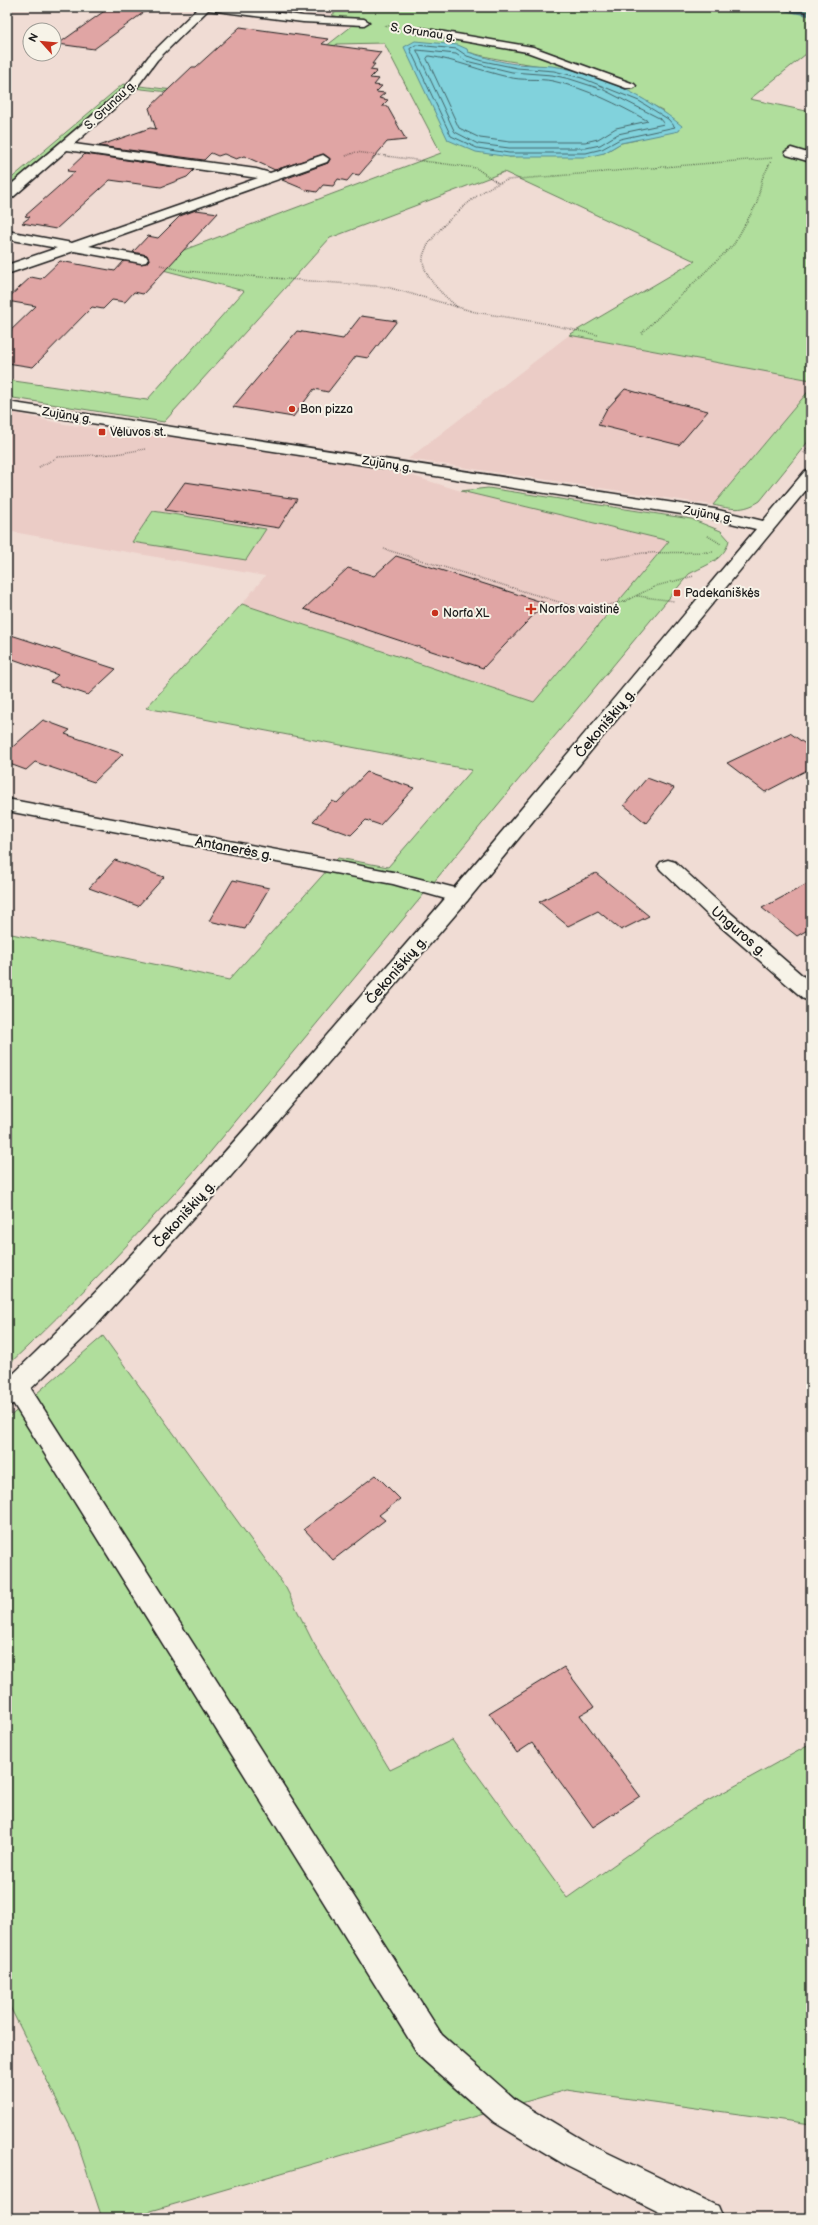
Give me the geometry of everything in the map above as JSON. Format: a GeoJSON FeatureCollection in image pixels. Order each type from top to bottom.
{"type":"FeatureCollection","features":[{"type":"Feature","properties":{"kind":"street","name":"S. Grunau g."},"geometry":{"type":"LineString","coordinates":[[7,195],[130,89],[153,58],[206,7]]}},
{"type":"Feature","properties":{"kind":"street"},"geometry":{"type":"LineString","coordinates":[[209,7],[304,19],[364,22]]}},
{"type":"Feature","properties":{"kind":"street","name":"S. Grunau g."},"geometry":{"type":"LineString","coordinates":[[421,31],[529,49],[630,86]]}},
{"type":"Feature","properties":{"kind":"street"},"geometry":{"type":"LineString","coordinates":[[64,146],[256,173],[271,178]]}},
{"type":"Feature","properties":{"kind":"street"},"geometry":{"type":"LineString","coordinates":[[791,152],[811,158]]}},
{"type":"Feature","properties":{"kind":"street"},"geometry":{"type":"LineString","coordinates":[[7,270],[323,159]]}},
{"type":"Feature","properties":{"kind":"street"},"geometry":{"type":"LineString","coordinates":[[7,235],[141,259]]}},
{"type":"Feature","properties":{"kind":"street","name":"Zujūnų g."},"geometry":{"type":"LineString","coordinates":[[7,406],[714,514],[767,528]]}},
{"type":"Feature","properties":{"kind":"street","name":"Čekoniškių g."},"geometry":{"type":"LineString","coordinates":[[12,1392],[84,1322],[205,1191],[460,896],[811,474]]}},
{"type":"Feature","properties":{"kind":"street","name":"Antanerės g."},"geometry":{"type":"LineString","coordinates":[[7,805],[394,878],[460,896]]}},
{"type":"Feature","properties":{"kind":"street","name":"Unguros g."},"geometry":{"type":"LineString","coordinates":[[668,866],[719,914],[811,994]]}},
{"type":"Feature","properties":{"kind":"street"},"geometry":{"type":"LineString","coordinates":[[12,1392],[430,2046],[505,2111],[578,2155],[706,2218]]}},
{"type":"Feature","properties":{"kind":"path","name":"S. Grunau g."},"geometry":{"type":"LineString","coordinates":[[364,22],[421,31]]}},
{"type":"Feature","properties":{"kind":"path"},"geometry":{"type":"LineString","coordinates":[[323,159],[333,160],[356,152],[440,162],[476,168],[499,184]]}},
{"type":"Feature","properties":{"kind":"path"},"geometry":{"type":"LineString","coordinates":[[458,307],[434,286],[423,261],[424,250],[450,219],[486,189],[507,180],[595,174],[773,158],[762,179],[757,204],[734,244],[642,333]]}},
{"type":"Feature","properties":{"kind":"path"},"geometry":{"type":"LineString","coordinates":[[141,259],[185,271],[387,287],[458,307],[598,335]]}},
{"type":"Feature","properties":{"kind":"path"},"geometry":{"type":"LineString","coordinates":[[384,549],[585,610],[597,609],[637,596],[656,586],[696,575]]}},
{"type":"Feature","properties":{"kind":"path"},"geometry":{"type":"LineString","coordinates":[[601,560],[616,556],[643,553],[720,552]]}},
{"type":"Feature","properties":{"kind":"path"},"geometry":{"type":"LineString","coordinates":[[637,596],[676,601]]}},
{"type":"Feature","properties":{"kind":"shaded area"},"geometry":{"type":"Polygon","coordinates":[[[569,335],[811,380],[811,388],[713,505],[408,459],[569,335]]]}},
{"type":"Feature","properties":{"kind":"shaded area"},"geometry":{"type":"Polygon","coordinates":[[[7,411],[58,423],[119,432],[173,435],[403,473],[461,491],[669,541],[534,702],[242,604],[265,576],[7,531],[7,411]]]}},
{"type":"Feature","properties":{"kind":"green space"},"geometry":{"type":"Polygon","coordinates":[[[342,7],[811,7],[811,50],[750,99],[811,112],[811,380],[569,335],[695,261],[504,172],[330,238],[164,422],[7,397],[7,380],[147,400],[244,291],[144,265],[441,153],[384,43],[337,44],[322,57],[329,110],[124,87],[7,188],[7,182],[123,84],[323,108],[316,54],[357,22],[332,15],[342,7]],[[468,52],[509,157],[604,153],[621,143],[637,140],[664,111],[607,82],[583,74],[506,61],[468,52]]]}},
{"type":"Feature","properties":{"kind":"green space"},"geometry":{"type":"Polygon","coordinates":[[[811,388],[811,438],[760,501],[748,507],[737,509],[713,505],[811,388]]]}},
{"type":"Feature","properties":{"kind":"green space"},"geometry":{"type":"Polygon","coordinates":[[[488,488],[691,519],[721,531],[729,540],[727,547],[719,557],[708,565],[689,574],[197,1168],[104,1269],[7,1366],[7,933],[229,980],[338,858],[388,867],[472,770],[146,708],[242,604],[534,702],[669,541],[461,491],[488,488]]]}},
{"type":"Feature","properties":{"kind":"green space"},"geometry":{"type":"Polygon","coordinates":[[[153,511],[266,529],[246,560],[132,542],[153,511]]]}},
{"type":"Feature","properties":{"kind":"green space"},"geometry":{"type":"Polygon","coordinates":[[[103,1336],[286,1588],[313,1642],[390,1770],[452,1740],[567,1898],[693,1809],[811,1744],[811,2124],[566,2090],[127,2218],[102,2218],[75,2136],[7,2001],[7,1419],[103,1336]]]}},
{"type":"Feature","properties":{"kind":"water"},"geometry":{"type":"Polygon","coordinates":[[[415,41],[458,45],[467,49],[468,52],[498,61],[516,64],[552,66],[587,74],[621,87],[638,96],[668,115],[682,126],[679,131],[621,143],[604,153],[587,157],[509,157],[476,152],[448,140],[404,47],[415,41]]]}},
{"type":"Feature","properties":{"kind":"building"},"geometry":{"type":"Polygon","coordinates":[[[110,7],[151,7],[94,49],[62,45],[62,41],[110,7]]]}},
{"type":"Feature","properties":{"kind":"building"},"geometry":{"type":"Polygon","coordinates":[[[240,27],[328,39],[322,44],[381,52],[372,64],[375,64],[370,70],[377,71],[370,78],[379,79],[374,85],[382,86],[376,92],[385,93],[379,98],[388,100],[382,106],[387,106],[406,140],[387,142],[359,175],[353,174],[347,181],[338,179],[333,186],[323,185],[317,192],[306,190],[282,180],[328,163],[330,159],[324,154],[275,170],[244,156],[236,159],[224,154],[218,156],[211,153],[204,160],[99,146],[150,128],[156,129],[149,108],[192,67],[196,67],[240,27]]]}},
{"type":"Feature","properties":{"kind":"building"},"geometry":{"type":"Polygon","coordinates":[[[85,154],[194,170],[187,177],[161,187],[110,180],[56,229],[22,223],[30,217],[25,216],[75,172],[67,171],[85,154]]]}},
{"type":"Feature","properties":{"kind":"building"},"geometry":{"type":"Polygon","coordinates":[[[196,210],[218,213],[143,294],[134,292],[125,302],[112,300],[103,309],[92,307],[33,367],[7,363],[7,334],[36,306],[7,301],[7,299],[31,277],[41,279],[60,261],[115,271],[124,261],[146,263],[149,260],[147,255],[133,252],[148,236],[158,238],[180,216],[196,210]]]}},
{"type":"Feature","properties":{"kind":"building"},"geometry":{"type":"Polygon","coordinates":[[[361,316],[397,321],[368,358],[356,356],[328,392],[314,389],[293,417],[233,407],[297,331],[343,339],[361,316]]]}},
{"type":"Feature","properties":{"kind":"building"},"geometry":{"type":"Polygon","coordinates":[[[625,389],[708,411],[679,445],[598,425],[606,410],[625,389]]]}},
{"type":"Feature","properties":{"kind":"building"},"geometry":{"type":"Polygon","coordinates":[[[185,482],[297,499],[279,528],[165,510],[185,482]]]}},
{"type":"Feature","properties":{"kind":"building","name":"Norfa XL"},"geometry":{"type":"Polygon","coordinates":[[[396,556],[545,603],[483,668],[304,609],[348,568],[374,576],[396,556]]]}},
{"type":"Feature","properties":{"kind":"building"},"geometry":{"type":"Polygon","coordinates":[[[8,634],[116,669],[88,695],[50,682],[58,675],[7,657],[8,634]]]}},
{"type":"Feature","properties":{"kind":"building"},"geometry":{"type":"Polygon","coordinates":[[[43,720],[70,730],[65,734],[123,754],[94,782],[35,762],[26,770],[7,763],[7,752],[43,720]]]}},
{"type":"Feature","properties":{"kind":"building"},"geometry":{"type":"Polygon","coordinates":[[[790,733],[811,748],[811,768],[765,792],[727,763],[790,733]]]}},
{"type":"Feature","properties":{"kind":"building"},"geometry":{"type":"Polygon","coordinates":[[[367,772],[414,788],[380,825],[366,820],[351,835],[313,821],[332,801],[337,803],[367,772]]]}},
{"type":"Feature","properties":{"kind":"building"},"geometry":{"type":"Polygon","coordinates":[[[647,778],[674,788],[646,823],[624,805],[647,778]]]}},
{"type":"Feature","properties":{"kind":"building"},"geometry":{"type":"Polygon","coordinates":[[[115,860],[164,877],[138,906],[89,888],[115,860]]]}},
{"type":"Feature","properties":{"kind":"building"},"geometry":{"type":"Polygon","coordinates":[[[596,873],[649,916],[621,930],[598,911],[568,926],[539,902],[596,873]]]}},
{"type":"Feature","properties":{"kind":"building"},"geometry":{"type":"Polygon","coordinates":[[[233,880],[269,888],[245,929],[209,921],[233,880]]]}},
{"type":"Feature","properties":{"kind":"building"},"geometry":{"type":"Polygon","coordinates":[[[811,882],[811,928],[797,936],[762,908],[811,882]]]}},
{"type":"Feature","properties":{"kind":"building"},"geometry":{"type":"Polygon","coordinates":[[[376,1475],[400,1499],[379,1515],[385,1520],[333,1560],[304,1529],[376,1475]]]}},
{"type":"Feature","properties":{"kind":"building"},"geometry":{"type":"Polygon","coordinates":[[[564,1667],[594,1707],[580,1715],[640,1796],[593,1827],[532,1743],[517,1753],[489,1713],[564,1667]]]}},
{"type":"Feature","properties":{"kind":"waterway"},"geometry":{"type":"LineString","coordinates":[[777,7],[811,14]]}},
{"type":"Feature","properties":{"kind":"place","name":"Bon pizza"},"geometry":{"type":"Point","coordinates":[292,409]}},
{"type":"Feature","properties":{"kind":"place","name":"Vėluvos st."},"geometry":{"type":"Point","coordinates":[102,432]}},
{"type":"Feature","properties":{"kind":"place","name":"Padekaniškės"},"geometry":{"type":"Point","coordinates":[677,593]}},
{"type":"Feature","properties":{"kind":"place","name":"Norfos vaistinė"},"geometry":{"type":"Point","coordinates":[531,609]}},
{"type":"Feature","properties":{"kind":"place","name":"Norfa XL"},"geometry":{"type":"Point","coordinates":[435,613]}}]}
